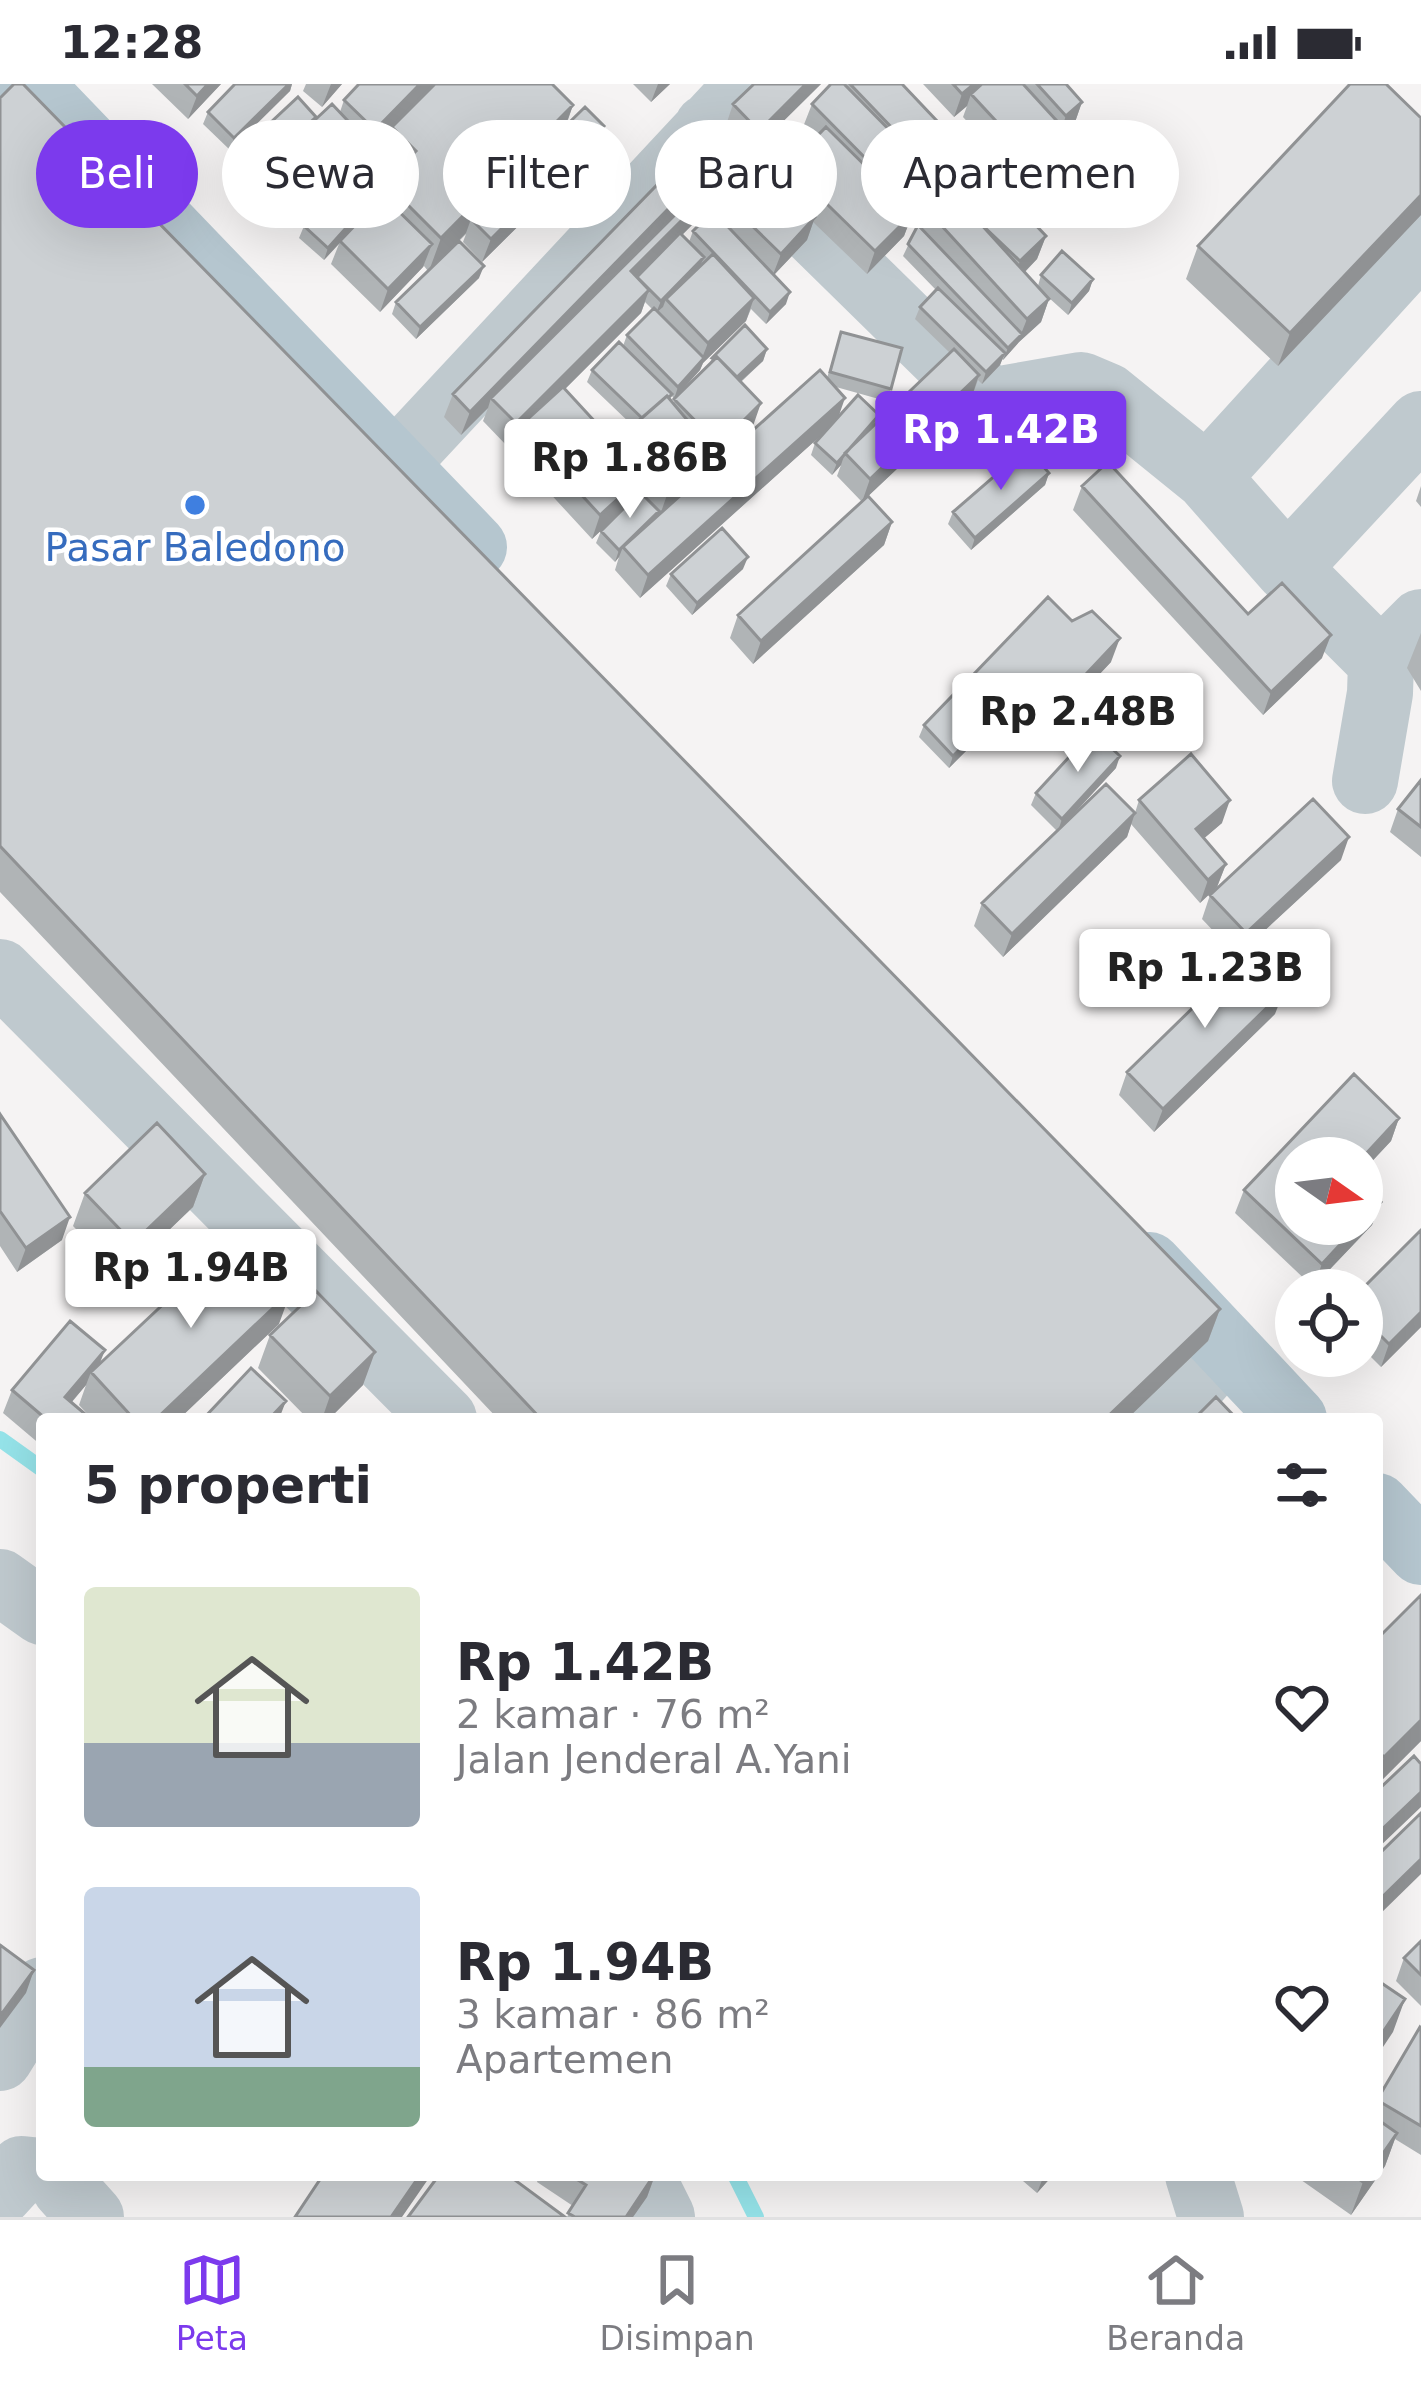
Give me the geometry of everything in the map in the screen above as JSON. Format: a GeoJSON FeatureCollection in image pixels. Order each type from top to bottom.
{"type":"FeatureCollection","features":[{"type":"Feature","properties":{"kind":"main road"},"geometry":{"type":"LineString","coordinates":[[28,84],[509,585]]}},
{"type":"Feature","properties":{"kind":"main road"},"geometry":{"type":"LineString","coordinates":[[1112,1226],[1288,1413]]}},
{"type":"Feature","properties":{"kind":"main road"},"geometry":{"type":"LineString","coordinates":[[1383,1512],[1421,1552]]}},
{"type":"Feature","properties":{"kind":"street"},"geometry":{"type":"LineString","coordinates":[[395,464],[728,105],[974,388],[995,400],[1081,385],[1107,396],[1207,477],[1287,568],[1401,642],[1380,693],[1365,781]]}},
{"type":"Feature","properties":{"kind":"street"},"geometry":{"type":"LineString","coordinates":[[1207,477],[1421,242]]}},
{"type":"Feature","properties":{"kind":"street"},"geometry":{"type":"LineString","coordinates":[[1287,568],[1421,424]]}},
{"type":"Feature","properties":{"kind":"street"},"geometry":{"type":"LineString","coordinates":[[0,972],[438,1413]]}},
{"type":"Feature","properties":{"kind":"street"},"geometry":{"type":"LineString","coordinates":[[1167,1413],[1226,1347]]}},
{"type":"Feature","properties":{"kind":"street"},"geometry":{"type":"LineString","coordinates":[[0,1582],[36,1608]]}},
{"type":"Feature","properties":{"kind":"street"},"geometry":{"type":"LineString","coordinates":[[0,2058],[36,2000]]}},
{"type":"Feature","properties":{"kind":"street"},"geometry":{"type":"LineString","coordinates":[[0,2193],[22,2169],[36,2170]]}},
{"type":"Feature","properties":{"kind":"street"},"geometry":{"type":"LineString","coordinates":[[63,2181],[91,2217]]}},
{"type":"Feature","properties":{"kind":"street"},"geometry":{"type":"LineString","coordinates":[[644,2181],[662,2217]]}},
{"type":"Feature","properties":{"kind":"street"},"geometry":{"type":"LineString","coordinates":[[1200,2181],[1211,2217]]}},
{"type":"Feature","properties":{"kind":"building","name":"Pasar Baledono"},"geometry":{"type":"Polygon","coordinates":[[[14,84],[23,84],[58,120],[36,120],[36,228],[164,228],[1220,1309],[1111,1413],[535,1413],[0,846],[0,98],[14,84]]]}},
{"type":"Feature","properties":{"kind":"building"},"geometry":{"type":"Polygon","coordinates":[[[185,84],[208,84],[197,96],[185,84]]]}},
{"type":"Feature","properties":{"kind":"building"},"geometry":{"type":"Polygon","coordinates":[[[235,84],[289,84],[252,120],[222,120],[222,126],[208,112],[235,84]]]}},
{"type":"Feature","properties":{"kind":"building"},"geometry":{"type":"Polygon","coordinates":[[[359,84],[420,84],[385,120],[365,120],[344,100],[359,84]]]}},
{"type":"Feature","properties":{"kind":"building"},"geometry":{"type":"Polygon","coordinates":[[[435,84],[552,84],[573,105],[558,120],[443,120],[443,228],[451,228],[441,238],[419,216],[419,120],[399,120],[435,84]]]}},
{"type":"Feature","properties":{"kind":"building"},"geometry":{"type":"Polygon","coordinates":[[[754,84],[806,84],[770,120],[748,120],[733,104],[754,84]]]}},
{"type":"Feature","properties":{"kind":"building"},"geometry":{"type":"Polygon","coordinates":[[[831,84],[844,84],[879,120],[861,120],[861,154],[837,129],[837,120],[828,120],[812,104],[831,84]]]}},
{"type":"Feature","properties":{"kind":"building"},"geometry":{"type":"Polygon","coordinates":[[[850,84],[902,84],[936,120],[884,120],[850,84]]]}},
{"type":"Feature","properties":{"kind":"building"},"geometry":{"type":"Polygon","coordinates":[[[953,84],[974,84],[962,94],[953,84]]]}},
{"type":"Feature","properties":{"kind":"building"},"geometry":{"type":"Polygon","coordinates":[[[982,84],[1023,84],[1056,120],[995,120],[971,94],[982,84]]]}},
{"type":"Feature","properties":{"kind":"building"},"geometry":{"type":"Polygon","coordinates":[[[1037,84],[1066,84],[1082,102],[1066,116],[1037,84]]]}},
{"type":"Feature","properties":{"kind":"building"},"geometry":{"type":"Polygon","coordinates":[[[1350,84],[1386,84],[1421,118],[1421,195],[1290,333],[1198,246],[1350,84]]]}},
{"type":"Feature","properties":{"kind":"building"},"geometry":{"type":"Polygon","coordinates":[[[298,97],[316,117],[313,120],[273,120],[298,97]]]}},
{"type":"Feature","properties":{"kind":"building"},"geometry":{"type":"Polygon","coordinates":[[[332,104],[347,120],[315,120],[332,104]]]}},
{"type":"Feature","properties":{"kind":"building"},"geometry":{"type":"Polygon","coordinates":[[[585,107],[598,120],[572,120],[585,107]]]}},
{"type":"Feature","properties":{"kind":"building"},"geometry":{"type":"Polygon","coordinates":[[[837,138],[861,162],[861,228],[898,228],[875,251],[837,214],[837,138]]]}},
{"type":"Feature","properties":{"kind":"building"},"geometry":{"type":"Polygon","coordinates":[[[655,187],[655,222],[470,412],[453,394],[615,228],[631,228],[631,212],[655,187]]]}},
{"type":"Feature","properties":{"kind":"building"},"geometry":{"type":"Polygon","coordinates":[[[306,228],[346,228],[328,248],[306,228]]]}},
{"type":"Feature","properties":{"kind":"building"},"geometry":{"type":"Polygon","coordinates":[[[352,228],[416,228],[432,244],[388,289],[340,241],[352,228]]]}},
{"type":"Feature","properties":{"kind":"building"},"geometry":{"type":"Polygon","coordinates":[[[480,228],[502,228],[491,239],[480,228]]]}},
{"type":"Feature","properties":{"kind":"building"},"geometry":{"type":"Polygon","coordinates":[[[662,228],[674,228],[631,271],[649,290],[516,423],[491,398],[662,228]]]}},
{"type":"Feature","properties":{"kind":"building"},"geometry":{"type":"Polygon","coordinates":[[[729,228],[790,292],[770,312],[693,231],[729,228]]]}},
{"type":"Feature","properties":{"kind":"building"},"geometry":{"type":"Polygon","coordinates":[[[754,228],[805,228],[781,254],[754,228]]]}},
{"type":"Feature","properties":{"kind":"building"},"geometry":{"type":"Polygon","coordinates":[[[921,228],[1022,334],[1008,348],[908,244],[921,228]]]}},
{"type":"Feature","properties":{"kind":"building"},"geometry":{"type":"Polygon","coordinates":[[[944,228],[984,228],[1049,299],[1027,319],[944,228]]]}},
{"type":"Feature","properties":{"kind":"building"},"geometry":{"type":"Polygon","coordinates":[[[985,228],[1038,228],[1046,236],[1020,261],[985,228]]]}},
{"type":"Feature","properties":{"kind":"building"},"geometry":{"type":"Polygon","coordinates":[[[680,233],[704,257],[661,301],[637,277],[680,233]]]}},
{"type":"Feature","properties":{"kind":"building"},"geometry":{"type":"Polygon","coordinates":[[[459,241],[484,266],[420,327],[396,302],[459,241]]]}},
{"type":"Feature","properties":{"kind":"building"},"geometry":{"type":"Polygon","coordinates":[[[1062,251],[1093,279],[1072,303],[1041,275],[1062,251]]]}},
{"type":"Feature","properties":{"kind":"building"},"geometry":{"type":"Polygon","coordinates":[[[713,254],[754,298],[708,343],[666,299],[713,254]]]}},
{"type":"Feature","properties":{"kind":"building"},"geometry":{"type":"Polygon","coordinates":[[[938,288],[1005,353],[986,372],[920,307],[938,288]]]}},
{"type":"Feature","properties":{"kind":"building"},"geometry":{"type":"Polygon","coordinates":[[[654,308],[704,358],[678,387],[627,335],[654,308]]]}},
{"type":"Feature","properties":{"kind":"building"},"geometry":{"type":"Polygon","coordinates":[[[745,325],[767,349],[737,377],[717,357],[712,358],[745,325]]]}},
{"type":"Feature","properties":{"kind":"building"},"geometry":{"type":"Polygon","coordinates":[[[841,332],[902,348],[891,389],[830,372],[841,332]]]}},
{"type":"Feature","properties":{"kind":"building"},"geometry":{"type":"Polygon","coordinates":[[[619,342],[672,394],[642,418],[592,370],[619,342]]]}},
{"type":"Feature","properties":{"kind":"building"},"geometry":{"type":"Polygon","coordinates":[[[954,349],[979,375],[870,479],[845,453],[954,349]]]}},
{"type":"Feature","properties":{"kind":"building"},"geometry":{"type":"Polygon","coordinates":[[[717,357],[761,403],[719,445],[674,399],[717,357]]]}},
{"type":"Feature","properties":{"kind":"building"},"geometry":{"type":"Polygon","coordinates":[[[820,370],[845,398],[648,575],[623,547],[820,370]]]}},
{"type":"Feature","properties":{"kind":"building"},"geometry":{"type":"Polygon","coordinates":[[[563,387],[644,475],[600,515],[519,427],[563,387]]]}},
{"type":"Feature","properties":{"kind":"building"},"geometry":{"type":"Polygon","coordinates":[[[858,395],[879,415],[837,463],[815,443],[858,395]]]}},
{"type":"Feature","properties":{"kind":"building"},"geometry":{"type":"Polygon","coordinates":[[[667,396],[715,453],[668,492],[621,436],[667,396]]]}},
{"type":"Feature","properties":{"kind":"building"},"geometry":{"type":"Polygon","coordinates":[[[1027,448],[1049,473],[975,538],[953,512],[1027,448]]]}},
{"type":"Feature","properties":{"kind":"building"},"geometry":{"type":"Polygon","coordinates":[[[1108,462],[1248,614],[1282,583],[1331,635],[1271,692],[1082,486],[1108,462]]]}},
{"type":"Feature","properties":{"kind":"building"},"geometry":{"type":"Polygon","coordinates":[[[640,492],[659,511],[619,550],[601,531],[640,492]]]}},
{"type":"Feature","properties":{"kind":"building"},"geometry":{"type":"Polygon","coordinates":[[[868,496],[892,522],[761,641],[738,615],[868,496]]]}},
{"type":"Feature","properties":{"kind":"building"},"geometry":{"type":"Polygon","coordinates":[[[722,528],[748,557],[697,603],[671,574],[722,528]]]}},
{"type":"Feature","properties":{"kind":"building"},"geometry":{"type":"Polygon","coordinates":[[[1048,597],[1072,621],[1092,611],[1120,638],[1054,708],[1027,682],[1004,706],[973,675],[1048,597]]]}},
{"type":"Feature","properties":{"kind":"building"},"geometry":{"type":"Polygon","coordinates":[[[954,694],[984,725],[953,756],[924,725],[954,694]]]}},
{"type":"Feature","properties":{"kind":"building"},"geometry":{"type":"Polygon","coordinates":[[[1093,731],[1120,756],[1062,819],[1036,793],[1093,731]]]}},
{"type":"Feature","properties":{"kind":"building"},"geometry":{"type":"Polygon","coordinates":[[[1191,754],[1230,800],[1196,829],[1226,864],[1208,880],[1139,800],[1191,754]]]}},
{"type":"Feature","properties":{"kind":"building"},"geometry":{"type":"Polygon","coordinates":[[[1421,780],[1421,827],[1398,809],[1421,780]]]}},
{"type":"Feature","properties":{"kind":"building"},"geometry":{"type":"Polygon","coordinates":[[[1106,784],[1135,813],[1012,934],[982,903],[1106,784]]]}},
{"type":"Feature","properties":{"kind":"building"},"geometry":{"type":"Polygon","coordinates":[[[1313,799],[1349,837],[1246,933],[1210,895],[1313,799]]]}},
{"type":"Feature","properties":{"kind":"building"},"geometry":{"type":"Polygon","coordinates":[[[1248,954],[1284,991],[1163,1109],[1127,1072],[1248,954]]]}},
{"type":"Feature","properties":{"kind":"building"},"geometry":{"type":"Polygon","coordinates":[[[1354,1074],[1399,1118],[1381,1137],[1294,1137],[1354,1074]]]}},
{"type":"Feature","properties":{"kind":"building"},"geometry":{"type":"Polygon","coordinates":[[[0,1114],[70,1217],[26,1248],[0,1211],[0,1114]]]}},
{"type":"Feature","properties":{"kind":"building"},"geometry":{"type":"Polygon","coordinates":[[[157,1123],[205,1174],[133,1243],[85,1193],[157,1123]]]}},
{"type":"Feature","properties":{"kind":"building"},"geometry":{"type":"Polygon","coordinates":[[[1275,1157],[1275,1219],[1244,1190],[1275,1157]]]}},
{"type":"Feature","properties":{"kind":"building"},"geometry":{"type":"Polygon","coordinates":[[[1421,1230],[1421,1312],[1389,1344],[1383,1338],[1382,1269],[1421,1230]]]}},
{"type":"Feature","properties":{"kind":"building"},"geometry":{"type":"Polygon","coordinates":[[[238,1234],[291,1291],[162,1413],[129,1413],[91,1372],[238,1234]]]}},
{"type":"Feature","properties":{"kind":"building"},"geometry":{"type":"Polygon","coordinates":[[[1302,1245],[1340,1245],[1322,1264],[1302,1245]]]}},
{"type":"Feature","properties":{"kind":"building"},"geometry":{"type":"Polygon","coordinates":[[[316,1291],[375,1352],[330,1396],[270,1335],[316,1291]]]}},
{"type":"Feature","properties":{"kind":"building"},"geometry":{"type":"Polygon","coordinates":[[[70,1321],[105,1350],[65,1397],[84,1413],[39,1413],[12,1390],[70,1321]]]}},
{"type":"Feature","properties":{"kind":"building"},"geometry":{"type":"Polygon","coordinates":[[[251,1368],[286,1401],[275,1413],[209,1413],[251,1368]]]}},
{"type":"Feature","properties":{"kind":"building"},"geometry":{"type":"Polygon","coordinates":[[[1216,1397],[1231,1413],[1200,1413],[1216,1397]]]}},
{"type":"Feature","properties":{"kind":"building"},"geometry":{"type":"Polygon","coordinates":[[[1421,1595],[1421,1720],[1384,1757],[1383,1756],[1383,1633],[1421,1595]]]}},
{"type":"Feature","properties":{"kind":"building"},"geometry":{"type":"Polygon","coordinates":[[[1414,1756],[1421,1764],[1421,1792],[1383,1828],[1383,1785],[1414,1756]]]}},
{"type":"Feature","properties":{"kind":"building"},"geometry":{"type":"Polygon","coordinates":[[[1421,1813],[1421,1859],[1383,1896],[1383,1850],[1421,1813]]]}},
{"type":"Feature","properties":{"kind":"building"},"geometry":{"type":"Polygon","coordinates":[[[1421,1941],[1421,1975],[1404,1958],[1421,1941]]]}},
{"type":"Feature","properties":{"kind":"building"},"geometry":{"type":"Polygon","coordinates":[[[0,1945],[34,1970],[0,2016],[0,1945]]]}},
{"type":"Feature","properties":{"kind":"building"},"geometry":{"type":"Polygon","coordinates":[[[1383,1984],[1405,1999],[1383,2032],[1383,1984]]]}},
{"type":"Feature","properties":{"kind":"building"},"geometry":{"type":"Polygon","coordinates":[[[1420,2027],[1421,2126],[1383,2104],[1383,2090],[1420,2027]]]}},
{"type":"Feature","properties":{"kind":"building"},"geometry":{"type":"Polygon","coordinates":[[[1383,2123],[1397,2133],[1383,2153],[1383,2123]]]}},
{"type":"Feature","properties":{"kind":"building"},"geometry":{"type":"Polygon","coordinates":[[[319,2181],[416,2181],[391,2217],[295,2217],[319,2181]]]}},
{"type":"Feature","properties":{"kind":"building"},"geometry":{"type":"Polygon","coordinates":[[[435,2181],[516,2181],[565,2217],[408,2217],[435,2181]]]}},
{"type":"Feature","properties":{"kind":"building"},"geometry":{"type":"Polygon","coordinates":[[[580,2181],[650,2181],[626,2217],[568,2213],[586,2185],[580,2181]]]}},
{"type":"Feature","properties":{"kind":"waterway"},"geometry":{"type":"LineString","coordinates":[[0,1439],[36,1465]]}},
{"type":"Feature","properties":{"kind":"waterway"},"geometry":{"type":"LineString","coordinates":[[738,2181],[756,2217]]}},
{"type":"Feature","properties":{"kind":"place","name":"Pasar Baledono"},"geometry":{"type":"Point","coordinates":[195,505]}}]}
